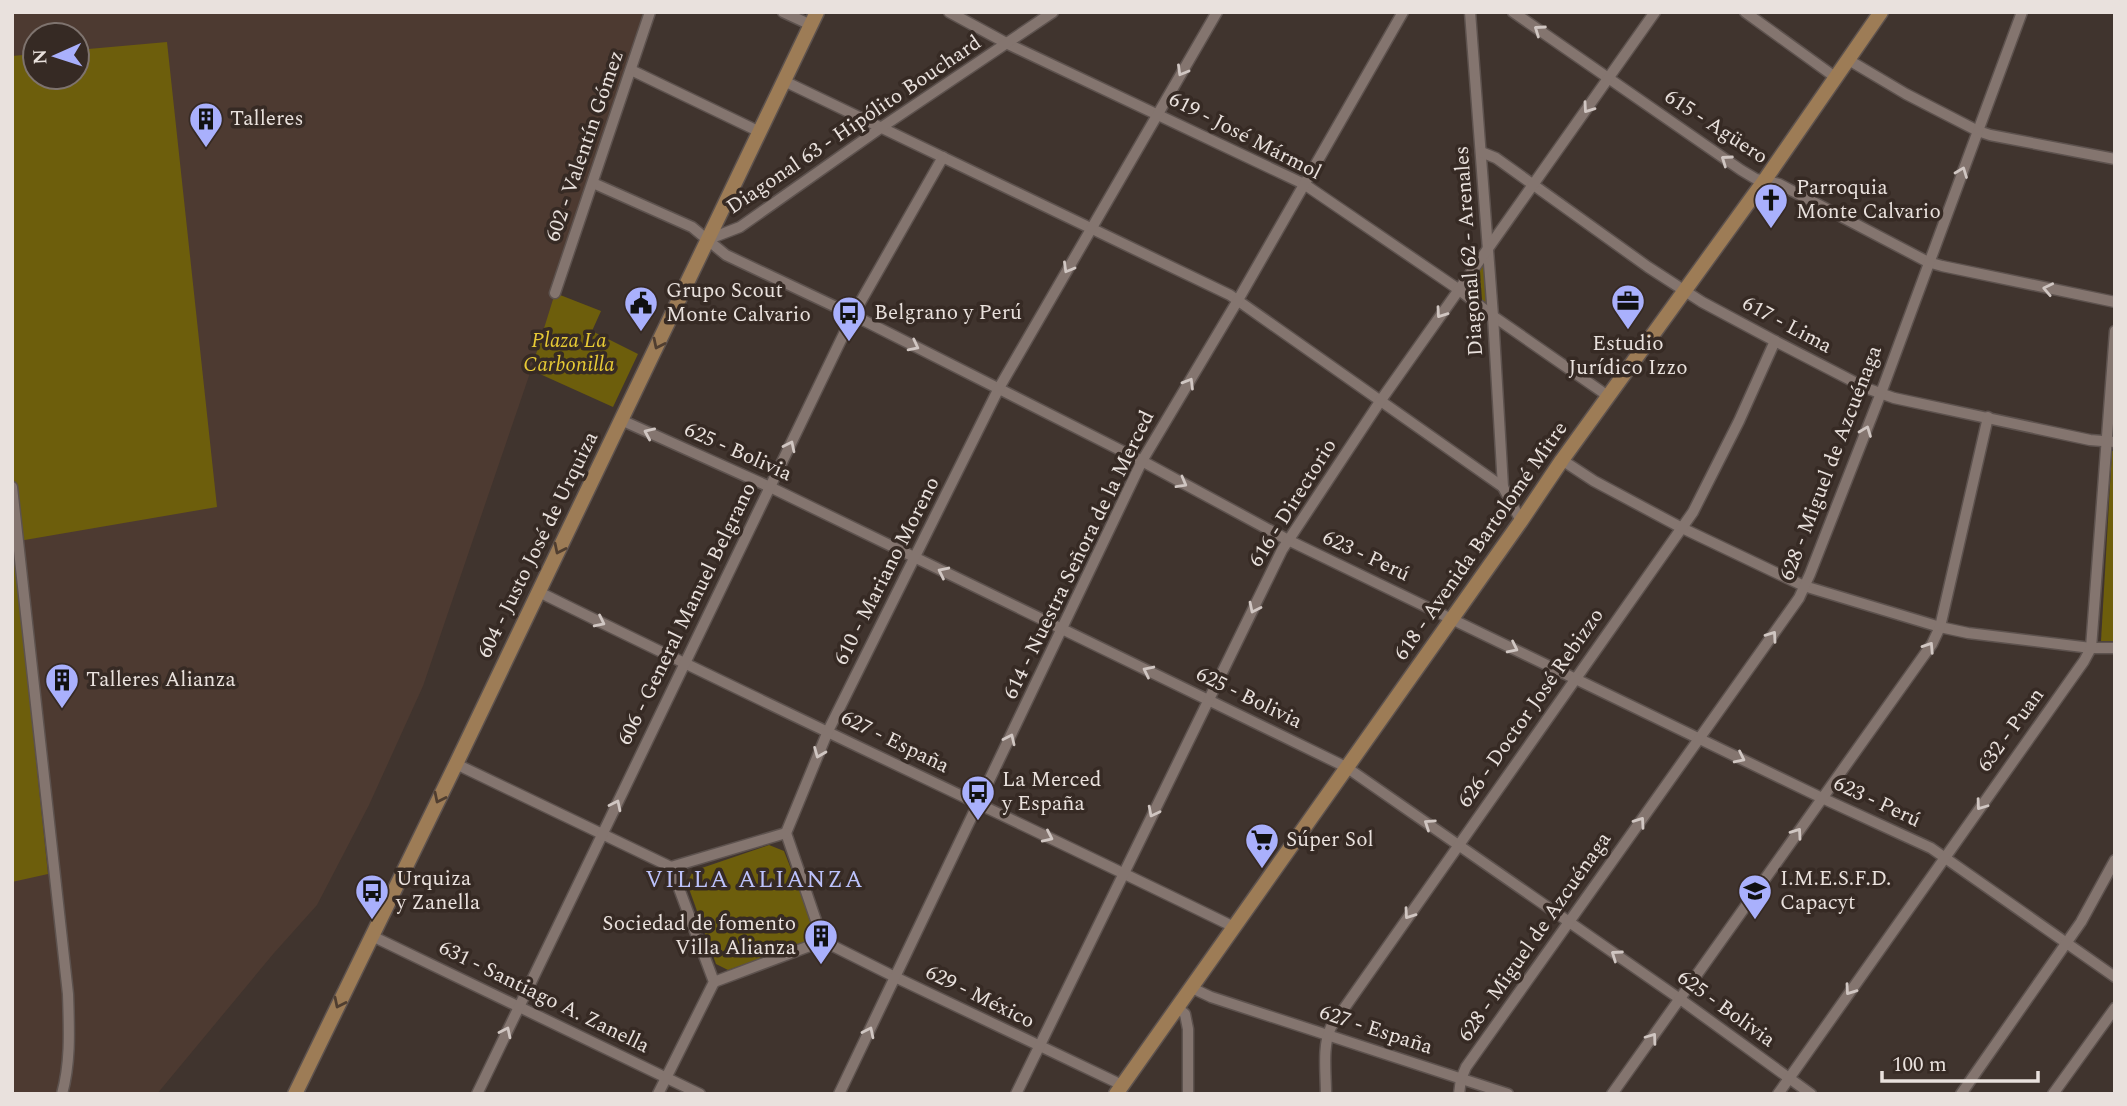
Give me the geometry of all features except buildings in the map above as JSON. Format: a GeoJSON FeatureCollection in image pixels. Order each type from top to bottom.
{"type":"FeatureCollection","features":[{"type":"Feature","properties":{"kind":"main road","name":"618 - Avenida Bartolomé Mitre"},"geometry":{"type":"LineString","coordinates":[[1119,1089],[1881,12]]}},
{"type":"Feature","properties":{"kind":"main road","name":"604 - Justo José de Urquiza"},"geometry":{"type":"LineString","coordinates":[[295,1094],[814,19]]}},
{"type":"Feature","properties":{"kind":"street","name":"602 - Valentín Gómez"},"geometry":{"type":"LineString","coordinates":[[555,293],[650,12]]}},
{"type":"Feature","properties":{"kind":"street"},"geometry":{"type":"LineString","coordinates":[[783,12],[814,19]]}},
{"type":"Feature","properties":{"kind":"street","name":"619 - José Mármol"},"geometry":{"type":"LineString","coordinates":[[949,12],[969,17],[1008,44],[1304,184],[1608,396]]}},
{"type":"Feature","properties":{"kind":"street","name":"Diagonal 63 - Hipólito Bouchard"},"geometry":{"type":"LineString","coordinates":[[709,239],[740,227],[1053,12]]}},
{"type":"Feature","properties":{"kind":"street","name":"610 - Mariano Moreno"},"geometry":{"type":"LineString","coordinates":[[786,833],[828,731],[999,388],[1217,12]]}},
{"type":"Feature","properties":{"kind":"street","name":"614 - Nuestra Señora de la Merced"},"geometry":{"type":"LineString","coordinates":[[839,1094],[1142,461],[1403,12]]}},
{"type":"Feature","properties":{"kind":"street","name":"Diagonal 62 - Arenales"},"geometry":{"type":"LineString","coordinates":[[1470,12],[1503,487]]}},
{"type":"Feature","properties":{"kind":"street","name":"615 - Agüero"},"geometry":{"type":"LineString","coordinates":[[1513,12],[1741,170],[1764,181],[1779,184],[1928,262],[2115,302]]}},
{"type":"Feature","properties":{"kind":"street","name":"616 - Directorio"},"geometry":{"type":"LineString","coordinates":[[1016,1094],[1122,873],[1288,540],[1458,289],[1656,12]]}},
{"type":"Feature","properties":{"kind":"street"},"geometry":{"type":"LineString","coordinates":[[1745,12],[1835,77]]}},
{"type":"Feature","properties":{"kind":"street","name":"628 - Miguel de Azcuénaga"},"geometry":{"type":"LineString","coordinates":[[1459,1094],[1466,1067],[1785,617],[1804,586],[1881,393],[2022,12]]}},
{"type":"Feature","properties":{"kind":"street"},"geometry":{"type":"LineString","coordinates":[[1847,59],[1906,94],[1978,131],[2115,159]]}},
{"type":"Feature","properties":{"kind":"street"},"geometry":{"type":"LineString","coordinates":[[631,70],[760,132]]}},
{"type":"Feature","properties":{"kind":"street"},"geometry":{"type":"LineString","coordinates":[[784,81],[1238,300],[1503,487],[1521,521]]}},
{"type":"Feature","properties":{"kind":"street","name":"617 - Lima"},"geometry":{"type":"LineString","coordinates":[[1481,152],[1496,158],[1534,184],[1684,291],[1775,341],[1881,393],[2110,442]]}},
{"type":"Feature","properties":{"kind":"street","name":"606 - General Manuel Belgrano"},"geometry":{"type":"LineString","coordinates":[[477,1094],[853,315],[943,157]]}},
{"type":"Feature","properties":{"kind":"street","name":"623 - Perú"},"geometry":{"type":"LineString","coordinates":[[593,183],[692,227],[726,255],[999,388],[1288,540],[1945,856],[2115,977]]}},
{"type":"Feature","properties":{"kind":"street","name":"632 - Puan"},"geometry":{"type":"LineString","coordinates":[[1778,1094],[2084,662],[2091,648],[2110,442],[2115,331]]}},
{"type":"Feature","properties":{"kind":"street","name":"626 - Doctor José Rebizzo"},"geometry":{"type":"LineString","coordinates":[[1328,1034],[1458,844],[1682,528],[1700,499],[1775,341]]}},
{"type":"Feature","properties":{"kind":"street"},"geometry":{"type":"LineString","coordinates":[[1612,1094],[1932,644],[1940,627],[1988,418]]}},
{"type":"Feature","properties":{"kind":"street","name":"625 - Bolivia"},"geometry":{"type":"LineString","coordinates":[[621,420],[770,487],[1346,768],[1680,999],[1811,1094]]}},
{"type":"Feature","properties":{"kind":"street"},"geometry":{"type":"LineString","coordinates":[[1562,460],[1594,481],[1682,528],[1804,586],[1968,633],[2115,649]]}},
{"type":"Feature","properties":{"kind":"street"},"geometry":{"type":"LineString","coordinates":[[12,487],[68,994],[69,1051],[62,1094]]}},
{"type":"Feature","properties":{"kind":"street","name":"627 - España"},"geometry":{"type":"LineString","coordinates":[[539,592],[1234,927]]}},
{"type":"Feature","properties":{"kind":"street"},"geometry":{"type":"LineString","coordinates":[[456,764],[671,867],[786,833],[823,941],[714,982],[658,1094]]}},
{"type":"Feature","properties":{"kind":"street"},"geometry":{"type":"LineString","coordinates":[[1961,1094],[2081,922],[2115,860]]}},
{"type":"Feature","properties":{"kind":"street"},"geometry":{"type":"LineString","coordinates":[[671,867],[714,982]]}},
{"type":"Feature","properties":{"kind":"street","name":"631 - Santiago A. Zanella"},"geometry":{"type":"LineString","coordinates":[[372,936],[700,1094]]}},
{"type":"Feature","properties":{"kind":"street","name":"629 - México"},"geometry":{"type":"LineString","coordinates":[[823,941],[1038,1046],[1119,1089]]}},
{"type":"Feature","properties":{"kind":"street","name":"627 - España"},"geometry":{"type":"LineString","coordinates":[[1192,988],[1211,997],[1508,1094]]}},
{"type":"Feature","properties":{"kind":"street"},"geometry":{"type":"LineString","coordinates":[[1178,1008],[1185,1014],[1188,1029],[1188,1094]]}},
{"type":"Feature","properties":{"kind":"street"},"geometry":{"type":"LineString","coordinates":[[2053,1094],[2115,1008]]}},
{"type":"Feature","properties":{"kind":"street"},"geometry":{"type":"LineString","coordinates":[[1326,1094],[1328,1034]]}},
{"type":"Feature","properties":{"kind":"shaded area"},"geometry":{"type":"Polygon","coordinates":[[[12,12],[649,12],[423,686],[369,805],[317,905],[157,1094],[12,1094],[12,12]]]}},
{"type":"Feature","properties":{"kind":"green space"},"geometry":{"type":"Polygon","coordinates":[[[167,42],[217,507],[13,542],[48,874],[12,882],[12,56],[21,55],[21,91],[91,91],[91,49],[167,42]]]}},
{"type":"Feature","properties":{"kind":"green space"},"geometry":{"type":"Polygon","coordinates":[[[1484,263],[1487,304],[1466,287],[1484,263]]]}},
{"type":"Feature","properties":{"kind":"green space","name":"Plaza La Carbonilla"},"geometry":{"type":"Polygon","coordinates":[[[555,293],[601,311],[592,331],[638,354],[613,407],[531,370],[555,293]]]}},
{"type":"Feature","properties":{"kind":"green space"},"geometry":{"type":"Polygon","coordinates":[[[2112,451],[2115,451],[2115,641],[2101,641],[2112,451]]]}},
{"type":"Feature","properties":{"kind":"green space"},"geometry":{"type":"Polygon","coordinates":[[[769,845],[784,851],[812,923],[807,942],[728,970],[716,964],[687,883],[693,871],[769,845]]]}},
{"type":"Feature","properties":{"kind":"place","name":"Talleres"},"geometry":{"type":"Point","coordinates":[206,149]}},
{"type":"Feature","properties":{"kind":"place","name":"Parroquia Monte Calvario"},"geometry":{"type":"Point","coordinates":[1771,230]}},
{"type":"Feature","properties":{"kind":"place","name":"Estudio Jurídico Izzo"},"geometry":{"type":"Point","coordinates":[1628,331]}},
{"type":"Feature","properties":{"kind":"place","name":"Grupo Scout Monte Calvario"},"geometry":{"type":"Point","coordinates":[641,333]}},
{"type":"Feature","properties":{"kind":"place","name":"Belgrano y Perú"},"geometry":{"type":"Point","coordinates":[849,343]}},
{"type":"Feature","properties":{"kind":"place","name":"Talleres Alianza"},"geometry":{"type":"Point","coordinates":[62,710]}},
{"type":"Feature","properties":{"kind":"place","name":"La Merced y España"},"geometry":{"type":"Point","coordinates":[978,822]}},
{"type":"Feature","properties":{"kind":"place","name":"Súper Sol"},"geometry":{"type":"Point","coordinates":[1262,870]}},
{"type":"Feature","properties":{"kind":"place","name":"Urquiza y Zanella"},"geometry":{"type":"Point","coordinates":[372,921]}},
{"type":"Feature","properties":{"kind":"place","name":"I.M.E.S.F.D. Capacyt"},"geometry":{"type":"Point","coordinates":[1755,921]}},
{"type":"Feature","properties":{"kind":"place","name":"Sociedad de fomento Villa Alianza"},"geometry":{"type":"Point","coordinates":[821,966]}},
{"type":"Feature","properties":{"kind":"district","name":"VILLA ALIANZA"},"geometry":{"type":"Point","coordinates":[755,880]}}]}
